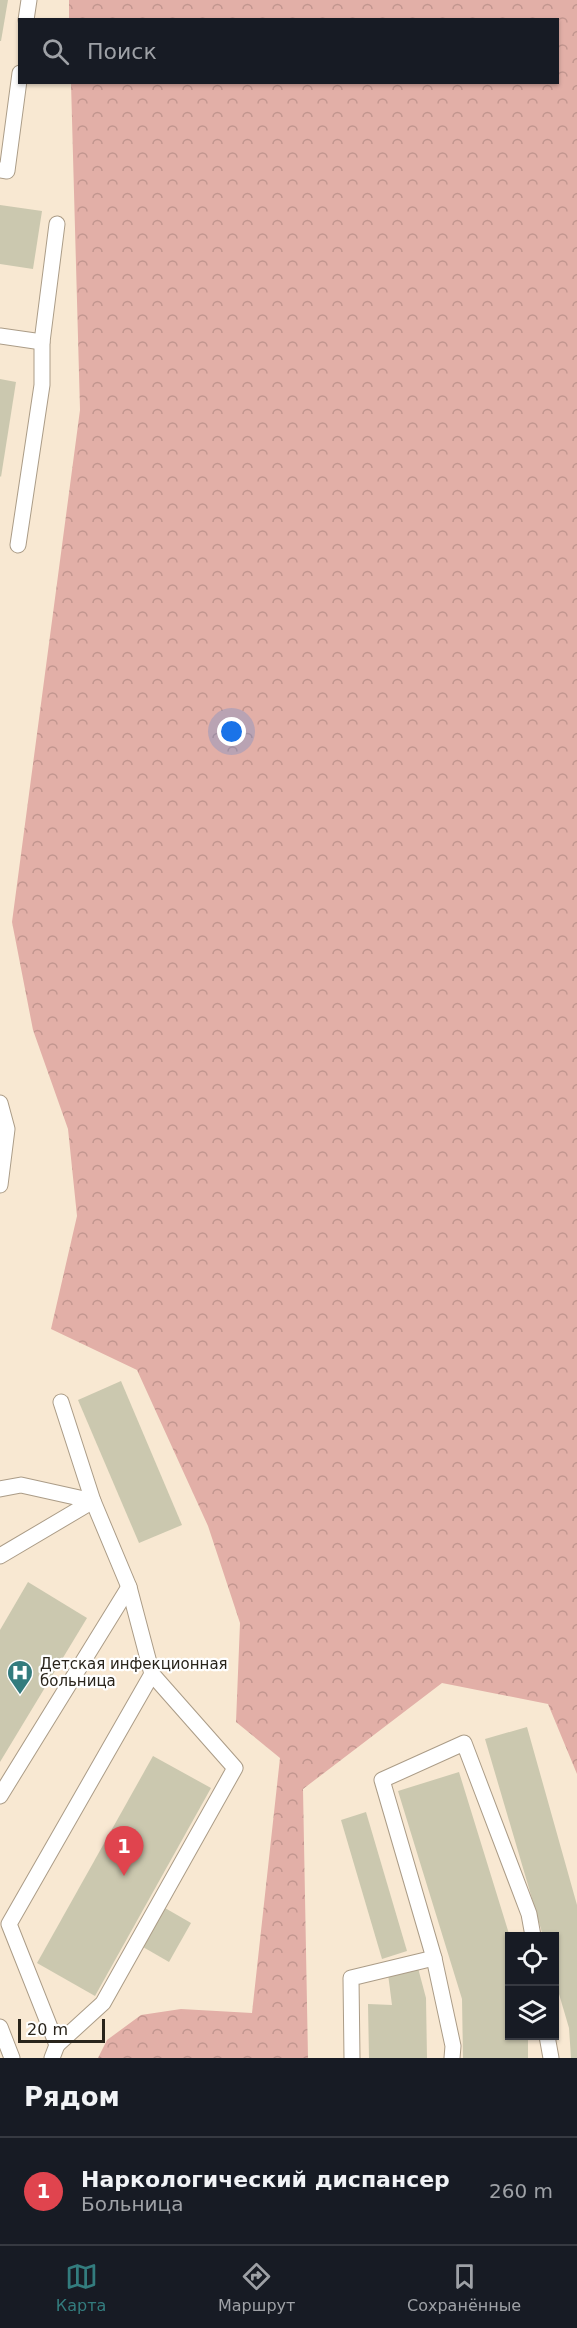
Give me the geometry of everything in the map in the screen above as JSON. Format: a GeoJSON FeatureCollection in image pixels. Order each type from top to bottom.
{"type":"FeatureCollection","features":[{"type":"Feature","properties":{"kind":"lane"},"geometry":{"type":"LineString","coordinates":[[26,18],[28,0]]}},
{"type":"Feature","properties":{"kind":"lane"},"geometry":{"type":"LineString","coordinates":[[0,170],[7,171],[19,84]]}},
{"type":"Feature","properties":{"kind":"lane"},"geometry":{"type":"LineString","coordinates":[[18,545],[42,385],[42,342],[57,224]]}},
{"type":"Feature","properties":{"kind":"lane"},"geometry":{"type":"LineString","coordinates":[[0,336],[42,342]]}},
{"type":"Feature","properties":{"kind":"lane"},"geometry":{"type":"LineString","coordinates":[[0,1103],[7,1129],[0,1185]]}},
{"type":"Feature","properties":{"kind":"lane"},"geometry":{"type":"LineString","coordinates":[[61,1402],[93,1501],[129,1587],[152,1674],[235,1768],[103,2003],[54,2052],[9,1924],[152,1674]]}},
{"type":"Feature","properties":{"kind":"lane"},"geometry":{"type":"LineString","coordinates":[[0,1489],[21,1485],[93,1501]]}},
{"type":"Feature","properties":{"kind":"lane"},"geometry":{"type":"LineString","coordinates":[[0,1556],[93,1501]]}},
{"type":"Feature","properties":{"kind":"lane"},"geometry":{"type":"LineString","coordinates":[[0,1796],[129,1587]]}},
{"type":"Feature","properties":{"kind":"lane"},"geometry":{"type":"LineString","coordinates":[[452,2058],[453,2046],[434,1958],[382,1780],[464,1743],[529,1914],[532,1932]]}},
{"type":"Feature","properties":{"kind":"lane"},"geometry":{"type":"LineString","coordinates":[[352,2058],[351,1978],[434,1958]]}},
{"type":"Feature","properties":{"kind":"lane"},"geometry":{"type":"LineString","coordinates":[[0,2027],[12,2058]]}},
{"type":"Feature","properties":{"kind":"lane"},"geometry":{"type":"LineString","coordinates":[[548,2040],[551,2058]]}},
{"type":"Feature","properties":{"kind":"green space"},"geometry":{"type":"Polygon","coordinates":[[[69,0],[577,0],[577,1774],[548,1704],[442,1683],[303,1789],[308,2058],[98,2058],[107,2040],[141,2015],[181,2009],[252,2013],[280,1758],[236,1722],[240,1623],[208,1526],[137,1370],[51,1329],[77,1216],[68,1129],[33,1030],[12,922],[80,410],[71,84],[559,84],[559,18],[69,18],[69,0]]]}},
{"type":"Feature","properties":{"kind":"building"},"geometry":{"type":"Polygon","coordinates":[[[0,0],[8,0],[1,41],[0,41],[0,0]]]}},
{"type":"Feature","properties":{"kind":"building"},"geometry":{"type":"Polygon","coordinates":[[[0,205],[42,211],[33,269],[0,264],[0,205]]]}},
{"type":"Feature","properties":{"kind":"building"},"geometry":{"type":"Polygon","coordinates":[[[0,379],[16,382],[1,477],[0,476],[0,379]]]}},
{"type":"Feature","properties":{"kind":"building"},"geometry":{"type":"Polygon","coordinates":[[[121,1381],[182,1525],[139,1543],[78,1400],[121,1381]]]}},
{"type":"Feature","properties":{"kind":"building","name":"Детская инфекционная больница"},"geometry":{"type":"Polygon","coordinates":[[[28,1582],[87,1618],[0,1762],[0,1630],[28,1582]]]}},
{"type":"Feature","properties":{"kind":"building"},"geometry":{"type":"Polygon","coordinates":[[[527,1727],[577,1905],[577,2058],[571,2058],[569,2028],[559,1994],[559,1932],[542,1932],[485,1739],[527,1727]]]}},
{"type":"Feature","properties":{"kind":"building"},"geometry":{"type":"Polygon","coordinates":[[[153,1756],[211,1788],[95,1996],[37,1963],[153,1756]]]}},
{"type":"Feature","properties":{"kind":"building"},"geometry":{"type":"Polygon","coordinates":[[[459,1772],[508,1932],[505,1932],[505,2040],[528,2040],[528,2058],[463,2058],[462,1999],[398,1791],[459,1772]]]}},
{"type":"Feature","properties":{"kind":"building"},"geometry":{"type":"Polygon","coordinates":[[[366,1812],[407,1951],[382,1959],[341,1820],[366,1812]]]}},
{"type":"Feature","properties":{"kind":"building"},"geometry":{"type":"Polygon","coordinates":[[[165,1908],[191,1923],[169,1962],[143,1947],[165,1908]]]}},
{"type":"Feature","properties":{"kind":"building"},"geometry":{"type":"Polygon","coordinates":[[[418,1968],[426,1998],[427,2058],[369,2058],[368,2004],[392,2005],[388,1974],[418,1968]]]}},
{"type":"Feature","properties":{"kind":"place","name":"Детская инфекционная больница"},"geometry":{"type":"Point","coordinates":[20,1696]}},
{"type":"Feature","properties":{"kind":"place","name":"Наркологический диспансер"},"geometry":{"type":"Point","coordinates":[124,1876]}}]}
